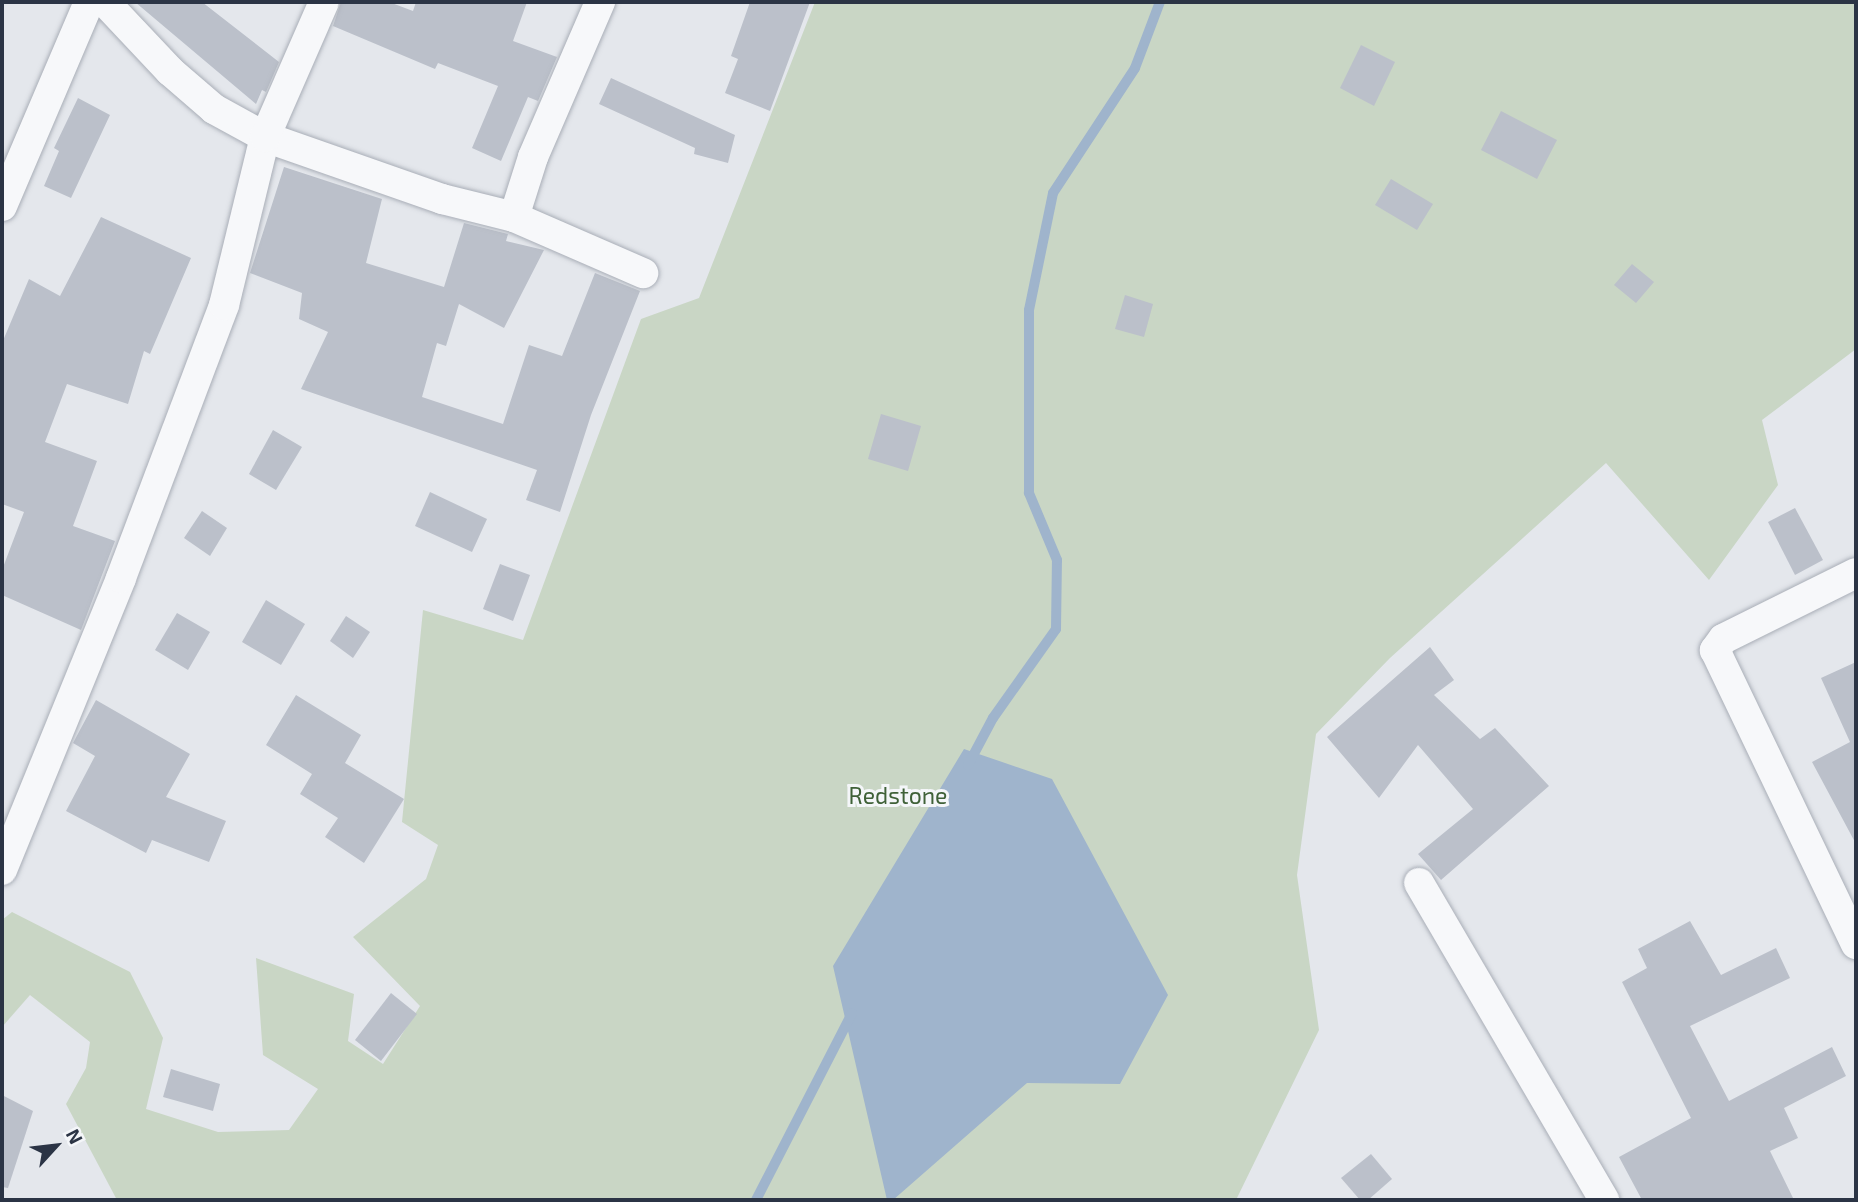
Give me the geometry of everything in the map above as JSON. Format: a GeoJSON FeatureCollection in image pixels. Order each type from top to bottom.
{"type":"FeatureCollection","features":[{"type":"Feature","properties":{"kind":"street"},"geometry":{"type":"LineString","coordinates":[[2,206],[89,2]]}},
{"type":"Feature","properties":{"kind":"street"},"geometry":{"type":"LineString","coordinates":[[105,2],[170,71],[214,109],[265,136],[442,199],[514,217],[643,273]]}},
{"type":"Feature","properties":{"kind":"street"},"geometry":{"type":"LineString","coordinates":[[2,870],[13,809],[224,305],[265,136],[324,2]]}},
{"type":"Feature","properties":{"kind":"street"},"geometry":{"type":"LineString","coordinates":[[514,217],[533,156],[600,2]]}},
{"type":"Feature","properties":{"kind":"street"},"geometry":{"type":"LineString","coordinates":[[1856,573],[1723,639],[1715,650],[1856,944]]}},
{"type":"Feature","properties":{"kind":"street"},"geometry":{"type":"LineString","coordinates":[[1419,883],[1605,1200]]}},
{"type":"Feature","properties":{"kind":"green space","name":"Redstone"},"geometry":{"type":"Polygon","coordinates":[[[815,2],[1856,2],[1856,349],[1762,420],[1778,485],[1709,580],[1606,463],[1390,658],[1316,734],[1297,875],[1319,1030],[1236,1200],[117,1200],[66,1104],[86,1068],[90,1042],[30,995],[2,1027],[2,920],[12,912],[130,972],[163,1038],[146,1109],[218,1132],[289,1130],[318,1089],[263,1055],[256,958],[354,994],[348,1041],[383,1064],[420,1006],[353,937],[426,879],[438,845],[402,822],[423,610],[523,640],[641,319],[699,298],[815,2]]]}},
{"type":"Feature","properties":{"kind":"water"},"geometry":{"type":"Polygon","coordinates":[[[964,749],[1052,779],[1168,995],[1120,1084],[1027,1083],[893,1200],[887,1200],[833,966],[964,749]]]}},
{"type":"Feature","properties":{"kind":"building"},"geometry":{"type":"Polygon","coordinates":[[[135,2],[202,2],[279,62],[266,92],[262,90],[256,104],[135,2]]]}},
{"type":"Feature","properties":{"kind":"building"},"geometry":{"type":"Polygon","coordinates":[[[341,2],[389,2],[413,11],[416,2],[527,2],[513,41],[557,57],[538,101],[528,97],[501,161],[472,148],[498,86],[438,63],[435,69],[333,26],[341,2]]]}},
{"type":"Feature","properties":{"kind":"building"},"geometry":{"type":"Polygon","coordinates":[[[750,2],[810,2],[770,111],[725,93],[738,59],[731,56],[750,2]]]}},
{"type":"Feature","properties":{"kind":"building"},"geometry":{"type":"Polygon","coordinates":[[[1361,45],[1395,62],[1374,106],[1340,88],[1361,45]]]}},
{"type":"Feature","properties":{"kind":"building"},"geometry":{"type":"Polygon","coordinates":[[[611,78],[735,135],[728,163],[694,154],[695,148],[599,104],[611,78]]]}},
{"type":"Feature","properties":{"kind":"building"},"geometry":{"type":"Polygon","coordinates":[[[78,98],[110,115],[71,198],[44,186],[59,151],[54,148],[78,98]]]}},
{"type":"Feature","properties":{"kind":"building"},"geometry":{"type":"Polygon","coordinates":[[[1501,111],[1557,140],[1537,179],[1481,150],[1501,111]]]}},
{"type":"Feature","properties":{"kind":"building"},"geometry":{"type":"Polygon","coordinates":[[[284,167],[382,199],[366,263],[444,287],[464,223],[508,234],[506,241],[544,250],[504,328],[459,304],[446,346],[437,343],[422,397],[503,424],[529,345],[562,356],[595,273],[640,291],[591,415],[560,512],[526,500],[537,470],[301,389],[328,332],[299,319],[302,293],[250,273],[284,167]]]}},
{"type":"Feature","properties":{"kind":"building"},"geometry":{"type":"Polygon","coordinates":[[[1391,179],[1433,204],[1417,230],[1375,205],[1391,179]]]}},
{"type":"Feature","properties":{"kind":"building"},"geometry":{"type":"Polygon","coordinates":[[[101,217],[191,258],[150,354],[144,351],[128,404],[67,384],[45,442],[97,461],[73,526],[115,541],[81,630],[2,595],[2,570],[24,512],[2,504],[2,343],[29,279],[60,296],[101,217]]]}},
{"type":"Feature","properties":{"kind":"building"},"geometry":{"type":"Polygon","coordinates":[[[1632,264],[1654,282],[1636,303],[1614,285],[1632,264]]]}},
{"type":"Feature","properties":{"kind":"building"},"geometry":{"type":"Polygon","coordinates":[[[1125,295],[1153,304],[1144,337],[1115,329],[1125,295]]]}},
{"type":"Feature","properties":{"kind":"building"},"geometry":{"type":"Polygon","coordinates":[[[881,414],[921,426],[908,471],[868,459],[881,414]]]}},
{"type":"Feature","properties":{"kind":"building"},"geometry":{"type":"Polygon","coordinates":[[[273,430],[302,447],[276,490],[249,474],[273,430]]]}},
{"type":"Feature","properties":{"kind":"building"},"geometry":{"type":"Polygon","coordinates":[[[430,492],[487,519],[472,552],[415,526],[430,492]]]}},
{"type":"Feature","properties":{"kind":"building"},"geometry":{"type":"Polygon","coordinates":[[[1795,508],[1823,560],[1795,575],[1768,522],[1795,508]]]}},
{"type":"Feature","properties":{"kind":"building"},"geometry":{"type":"Polygon","coordinates":[[[202,511],[227,528],[210,556],[184,538],[202,511]]]}},
{"type":"Feature","properties":{"kind":"building"},"geometry":{"type":"Polygon","coordinates":[[[500,564],[530,575],[513,621],[483,609],[500,564]]]}},
{"type":"Feature","properties":{"kind":"building"},"geometry":{"type":"Polygon","coordinates":[[[266,600],[305,624],[281,665],[242,642],[266,600]]]}},
{"type":"Feature","properties":{"kind":"building"},"geometry":{"type":"Polygon","coordinates":[[[177,613],[210,632],[188,670],[155,650],[177,613]]]}},
{"type":"Feature","properties":{"kind":"building"},"geometry":{"type":"Polygon","coordinates":[[[346,616],[370,632],[353,658],[330,641],[346,616]]]}},
{"type":"Feature","properties":{"kind":"building"},"geometry":{"type":"Polygon","coordinates":[[[1430,647],[1454,680],[1434,695],[1480,739],[1495,728],[1549,786],[1441,880],[1418,854],[1473,809],[1418,745],[1379,798],[1327,737],[1430,647]]]}},
{"type":"Feature","properties":{"kind":"building"},"geometry":{"type":"Polygon","coordinates":[[[1856,662],[1856,844],[1812,762],[1850,742],[1821,678],[1856,662]]]}},
{"type":"Feature","properties":{"kind":"building"},"geometry":{"type":"Polygon","coordinates":[[[296,695],[361,735],[345,763],[404,799],[364,863],[325,837],[338,818],[300,794],[312,774],[266,745],[296,695]]]}},
{"type":"Feature","properties":{"kind":"building"},"geometry":{"type":"Polygon","coordinates":[[[96,700],[190,754],[166,797],[226,821],[209,862],[152,840],[146,853],[66,811],[95,756],[73,743],[96,700]]]}},
{"type":"Feature","properties":{"kind":"building"},"geometry":{"type":"Polygon","coordinates":[[[1690,921],[1721,975],[1776,948],[1790,978],[1690,1026],[1729,1101],[1832,1047],[1846,1076],[1784,1108],[1798,1138],[1770,1151],[1794,1200],[1642,1200],[1619,1157],[1691,1118],[1622,982],[1647,968],[1638,949],[1690,921]]]}},
{"type":"Feature","properties":{"kind":"building"},"geometry":{"type":"Polygon","coordinates":[[[391,993],[417,1014],[381,1061],[355,1040],[391,993]]]}},
{"type":"Feature","properties":{"kind":"building"},"geometry":{"type":"Polygon","coordinates":[[[171,1069],[220,1084],[213,1111],[163,1097],[171,1069]]]}},
{"type":"Feature","properties":{"kind":"building"},"geometry":{"type":"Polygon","coordinates":[[[2,1095],[33,1111],[8,1188],[2,1187],[2,1095]]]}},
{"type":"Feature","properties":{"kind":"building"},"geometry":{"type":"Polygon","coordinates":[[[1371,1154],[1392,1179],[1368,1200],[1360,1200],[1341,1178],[1371,1154]]]}},
{"type":"Feature","properties":{"kind":"waterway"},"geometry":{"type":"LineString","coordinates":[[968,765],[993,718],[1056,629],[1057,560],[1029,493],[1029,310],[1053,193],[1135,68],[1160,2]]}},
{"type":"Feature","properties":{"kind":"waterway"},"geometry":{"type":"LineString","coordinates":[[756,1200],[852,1013]]}}]}
